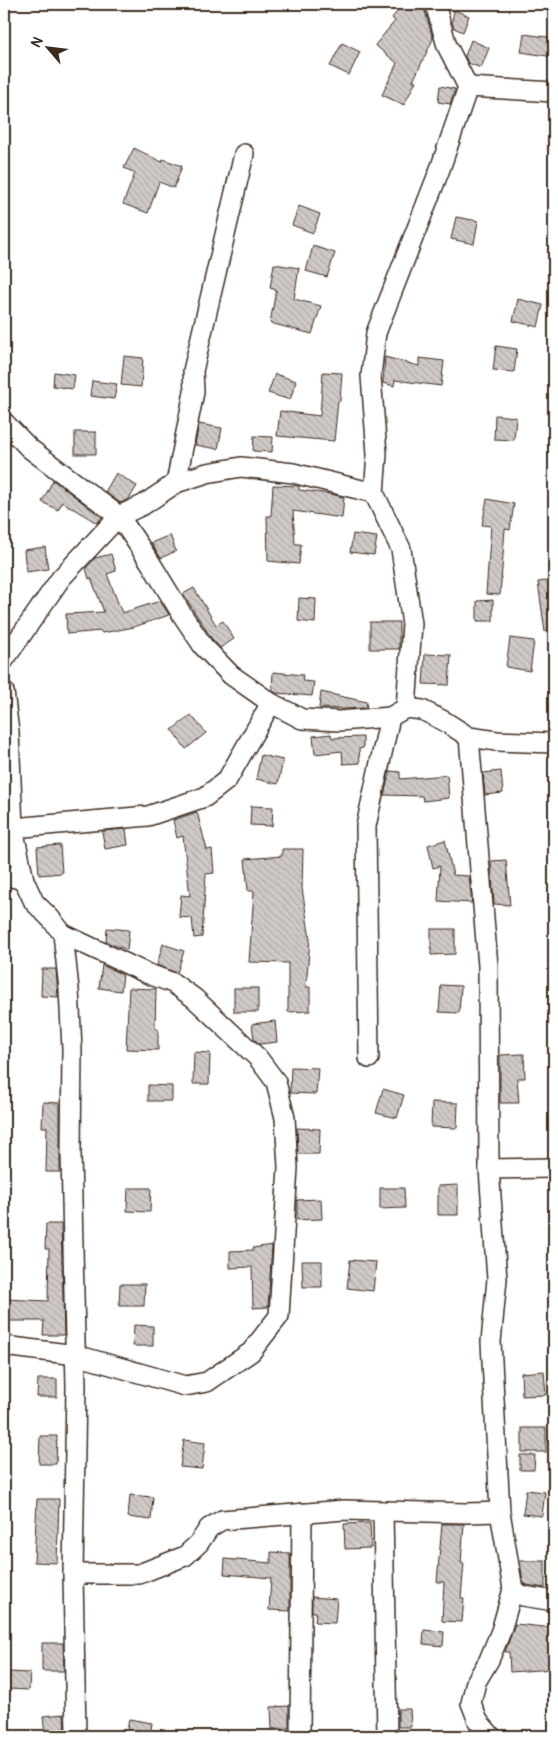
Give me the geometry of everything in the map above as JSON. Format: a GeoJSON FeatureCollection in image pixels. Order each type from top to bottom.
{"type":"FeatureCollection","features":[{"type":"Feature","properties":{"kind":"street"},"geometry":{"type":"LineString","coordinates":[[370,1058],[366,826],[398,712],[412,624],[401,549],[374,493],[377,454],[371,376],[376,334],[440,169],[468,87],[447,46],[435,4]]}},
{"type":"Feature","properties":{"kind":"street"},"geometry":{"type":"LineString","coordinates":[[468,87],[554,92]]}},
{"type":"Feature","properties":{"kind":"street"},"geometry":{"type":"LineString","coordinates":[[176,483],[194,392],[193,371],[244,154]]}},
{"type":"Feature","properties":{"kind":"street"},"geometry":{"type":"LineString","coordinates":[[4,422],[29,448],[119,516],[203,646],[231,675],[271,703],[302,719],[339,721],[422,710],[470,737],[497,742],[554,743]]}},
{"type":"Feature","properties":{"kind":"street"},"geometry":{"type":"LineString","coordinates":[[4,660],[61,578],[119,516],[143,505],[176,483],[207,473],[241,467],[293,473],[374,493]]}},
{"type":"Feature","properties":{"kind":"street"},"geometry":{"type":"LineString","coordinates":[[4,692],[9,732],[13,828],[24,880],[34,902],[63,934],[174,984],[194,998],[258,1058],[276,1082],[285,1118],[288,1167],[279,1316],[251,1352],[207,1382],[185,1386],[76,1355],[4,1346]]}},
{"type":"Feature","properties":{"kind":"street"},"geometry":{"type":"LineString","coordinates":[[13,828],[148,816],[205,798],[227,780],[271,703]]}},
{"type":"Feature","properties":{"kind":"street"},"geometry":{"type":"LineString","coordinates":[[470,737],[488,966],[489,1169],[497,1280],[492,1342],[500,1512],[513,1589],[501,1630],[489,1660],[476,1682],[472,1703],[478,1720],[490,1736]]}},
{"type":"Feature","properties":{"kind":"street"},"geometry":{"type":"LineString","coordinates":[[4,875],[24,880]]}},
{"type":"Feature","properties":{"kind":"street"},"geometry":{"type":"LineString","coordinates":[[63,934],[69,989],[72,1049],[71,1153],[76,1355],[73,1574],[76,1736]]}},
{"type":"Feature","properties":{"kind":"street"},"geometry":{"type":"LineString","coordinates":[[489,1169],[554,1168]]}},
{"type":"Feature","properties":{"kind":"street"},"geometry":{"type":"LineString","coordinates":[[73,1574],[139,1574],[185,1556],[199,1543],[209,1528],[222,1520],[344,1510],[500,1512]]}},
{"type":"Feature","properties":{"kind":"street"},"geometry":{"type":"LineString","coordinates":[[383,1511],[387,1736]]}},
{"type":"Feature","properties":{"kind":"street"},"geometry":{"type":"LineString","coordinates":[[300,1736],[302,1513]]}},
{"type":"Feature","properties":{"kind":"street"},"geometry":{"type":"LineString","coordinates":[[513,1589],[523,1596],[554,1601]]}},
{"type":"Feature","properties":{"kind":"building"},"geometry":{"type":"Polygon","coordinates":[[[403,4],[419,4],[424,8],[433,39],[404,105],[382,95],[397,63],[375,45],[395,21],[392,18],[403,4]]]}},
{"type":"Feature","properties":{"kind":"building"},"geometry":{"type":"Polygon","coordinates":[[[454,10],[469,16],[463,32],[454,28],[452,21],[454,10]]]}},
{"type":"Feature","properties":{"kind":"building"},"geometry":{"type":"Polygon","coordinates":[[[524,34],[554,38],[554,57],[521,52],[524,34]]]}},
{"type":"Feature","properties":{"kind":"building"},"geometry":{"type":"Polygon","coordinates":[[[471,40],[489,48],[481,68],[468,63],[465,56],[471,40]]]}},
{"type":"Feature","properties":{"kind":"building"},"geometry":{"type":"Polygon","coordinates":[[[342,43],[360,52],[349,75],[330,66],[342,43]]]}},
{"type":"Feature","properties":{"kind":"building"},"geometry":{"type":"Polygon","coordinates":[[[440,86],[455,89],[450,104],[438,102],[440,86]]]}},
{"type":"Feature","properties":{"kind":"building"},"geometry":{"type":"Polygon","coordinates":[[[134,148],[162,162],[163,159],[182,166],[174,188],[159,182],[148,213],[123,204],[135,173],[124,168],[134,148]]]}},
{"type":"Feature","properties":{"kind":"building"},"geometry":{"type":"Polygon","coordinates":[[[299,206],[320,214],[313,233],[292,225],[299,206]]]}},
{"type":"Feature","properties":{"kind":"building"},"geometry":{"type":"Polygon","coordinates":[[[456,217],[478,221],[474,244],[451,239],[456,217]]]}},
{"type":"Feature","properties":{"kind":"building"},"geometry":{"type":"Polygon","coordinates":[[[313,246],[335,253],[327,277],[306,271],[313,246]]]}},
{"type":"Feature","properties":{"kind":"building"},"geometry":{"type":"Polygon","coordinates":[[[274,264],[299,268],[294,299],[321,306],[312,334],[270,323],[276,290],[270,288],[274,264]]]}},
{"type":"Feature","properties":{"kind":"building"},"geometry":{"type":"Polygon","coordinates":[[[518,299],[543,305],[538,327],[513,321],[518,299]]]}},
{"type":"Feature","properties":{"kind":"building"},"geometry":{"type":"Polygon","coordinates":[[[496,346],[517,349],[514,372],[493,370],[496,346]]]}},
{"type":"Feature","properties":{"kind":"building"},"geometry":{"type":"Polygon","coordinates":[[[124,356],[143,358],[141,387],[121,385],[124,356]]]}},
{"type":"Feature","properties":{"kind":"building"},"geometry":{"type":"Polygon","coordinates":[[[385,357],[419,366],[419,358],[444,361],[441,386],[395,380],[394,386],[383,383],[385,357]]]}},
{"type":"Feature","properties":{"kind":"building"},"geometry":{"type":"Polygon","coordinates":[[[54,372],[75,375],[73,389],[53,386],[54,372]]]}},
{"type":"Feature","properties":{"kind":"building"},"geometry":{"type":"Polygon","coordinates":[[[323,372],[342,373],[334,441],[277,436],[280,411],[320,416],[323,372]]]}},
{"type":"Feature","properties":{"kind":"building"},"geometry":{"type":"Polygon","coordinates":[[[275,374],[296,381],[290,400],[268,393],[275,374]]]}},
{"type":"Feature","properties":{"kind":"building"},"geometry":{"type":"Polygon","coordinates":[[[92,381],[117,384],[114,399],[90,396],[92,381]]]}},
{"type":"Feature","properties":{"kind":"building"},"geometry":{"type":"Polygon","coordinates":[[[495,415],[516,417],[514,440],[494,439],[495,415]]]}},
{"type":"Feature","properties":{"kind":"building"},"geometry":{"type":"Polygon","coordinates":[[[199,424],[222,428],[218,449],[195,445],[199,424]]]}},
{"type":"Feature","properties":{"kind":"building"},"geometry":{"type":"Polygon","coordinates":[[[75,432],[96,432],[96,454],[75,454],[75,432]]]}},
{"type":"Feature","properties":{"kind":"building"},"geometry":{"type":"Polygon","coordinates":[[[254,436],[273,437],[272,452],[253,451],[254,436]]]}},
{"type":"Feature","properties":{"kind":"building"},"geometry":{"type":"Polygon","coordinates":[[[116,473],[137,486],[129,499],[120,503],[105,492],[116,473]]]}},
{"type":"Feature","properties":{"kind":"building"},"geometry":{"type":"Polygon","coordinates":[[[53,480],[102,517],[97,523],[62,502],[58,510],[42,502],[53,480]]]}},
{"type":"Feature","properties":{"kind":"building"},"geometry":{"type":"Polygon","coordinates":[[[273,485],[299,486],[299,490],[344,497],[342,518],[293,511],[295,544],[301,544],[299,564],[268,561],[267,516],[271,516],[273,485]]]}},
{"type":"Feature","properties":{"kind":"building"},"geometry":{"type":"Polygon","coordinates":[[[487,499],[514,504],[510,530],[505,529],[500,595],[486,594],[491,526],[482,525],[487,499]]]}},
{"type":"Feature","properties":{"kind":"building"},"geometry":{"type":"Polygon","coordinates":[[[353,534],[377,537],[374,555],[350,552],[353,534]]]}},
{"type":"Feature","properties":{"kind":"building"},"geometry":{"type":"Polygon","coordinates":[[[170,535],[176,551],[161,558],[151,543],[170,535]]]}},
{"type":"Feature","properties":{"kind":"building"},"geometry":{"type":"Polygon","coordinates":[[[45,547],[48,569],[26,572],[24,550],[45,547]]]}},
{"type":"Feature","properties":{"kind":"building"},"geometry":{"type":"Polygon","coordinates":[[[111,554],[116,571],[107,574],[122,613],[160,601],[169,615],[134,627],[102,633],[101,631],[67,634],[66,614],[104,612],[86,568],[95,558],[111,554]]]}},
{"type":"Feature","properties":{"kind":"building"},"geometry":{"type":"Polygon","coordinates":[[[554,580],[554,631],[545,632],[538,582],[554,580]]]}},
{"type":"Feature","properties":{"kind":"building"},"geometry":{"type":"Polygon","coordinates":[[[194,588],[216,625],[223,621],[234,639],[220,648],[212,639],[183,594],[194,588]]]}},
{"type":"Feature","properties":{"kind":"building"},"geometry":{"type":"Polygon","coordinates":[[[299,598],[316,599],[315,623],[298,621],[299,598]]]}},
{"type":"Feature","properties":{"kind":"building"},"geometry":{"type":"Polygon","coordinates":[[[493,600],[493,621],[477,621],[477,601],[493,600]]]}},
{"type":"Feature","properties":{"kind":"building"},"geometry":{"type":"Polygon","coordinates":[[[370,622],[399,622],[399,649],[370,649],[370,622]]]}},
{"type":"Feature","properties":{"kind":"building"},"geometry":{"type":"Polygon","coordinates":[[[510,638],[534,641],[530,671],[506,667],[510,638]]]}},
{"type":"Feature","properties":{"kind":"building"},"geometry":{"type":"Polygon","coordinates":[[[425,654],[451,655],[449,685],[423,684],[425,654]]]}},
{"type":"Feature","properties":{"kind":"building"},"geometry":{"type":"Polygon","coordinates":[[[273,672],[303,675],[302,681],[314,682],[312,696],[276,693],[272,690],[273,672]]]}},
{"type":"Feature","properties":{"kind":"building"},"geometry":{"type":"Polygon","coordinates":[[[321,692],[367,702],[366,708],[319,708],[321,692]]]}},
{"type":"Feature","properties":{"kind":"building"},"geometry":{"type":"Polygon","coordinates":[[[191,715],[206,733],[186,749],[172,730],[191,715]]]}},
{"type":"Feature","properties":{"kind":"building"},"geometry":{"type":"Polygon","coordinates":[[[331,734],[332,738],[363,737],[363,748],[359,749],[360,763],[343,764],[342,751],[315,754],[313,736],[331,734]]]}},
{"type":"Feature","properties":{"kind":"building"},"geometry":{"type":"Polygon","coordinates":[[[261,755],[283,760],[278,784],[256,779],[261,755]]]}},
{"type":"Feature","properties":{"kind":"building"},"geometry":{"type":"Polygon","coordinates":[[[390,771],[400,772],[400,779],[447,775],[449,798],[423,801],[422,796],[384,795],[390,771]]]}},
{"type":"Feature","properties":{"kind":"building"},"geometry":{"type":"Polygon","coordinates":[[[501,771],[503,793],[485,795],[483,773],[501,771]]]}},
{"type":"Feature","properties":{"kind":"building"},"geometry":{"type":"Polygon","coordinates":[[[251,806],[273,807],[272,826],[250,825],[251,806]]]}},
{"type":"Feature","properties":{"kind":"building"},"geometry":{"type":"Polygon","coordinates":[[[197,812],[207,850],[212,849],[214,873],[206,874],[202,937],[194,938],[192,918],[179,917],[181,895],[190,896],[183,836],[177,838],[173,820],[197,812]]]}},
{"type":"Feature","properties":{"kind":"building"},"geometry":{"type":"Polygon","coordinates":[[[126,829],[128,845],[105,849],[102,831],[126,829]]]}},
{"type":"Feature","properties":{"kind":"building"},"geometry":{"type":"Polygon","coordinates":[[[445,840],[453,875],[469,876],[472,903],[438,901],[440,866],[433,868],[428,845],[445,840]]]}},
{"type":"Feature","properties":{"kind":"building"},"geometry":{"type":"Polygon","coordinates":[[[60,845],[62,873],[39,875],[37,847],[60,845]]]}},
{"type":"Feature","properties":{"kind":"building"},"geometry":{"type":"Polygon","coordinates":[[[282,849],[303,849],[302,888],[310,939],[306,987],[310,987],[310,1011],[288,1012],[288,963],[249,962],[254,891],[248,891],[245,859],[282,856],[282,849]]]}},
{"type":"Feature","properties":{"kind":"building"},"geometry":{"type":"Polygon","coordinates":[[[506,860],[510,905],[494,904],[491,861],[506,860]]]}},
{"type":"Feature","properties":{"kind":"building"},"geometry":{"type":"Polygon","coordinates":[[[107,928],[129,930],[127,950],[106,942],[107,928]]]}},
{"type":"Feature","properties":{"kind":"building"},"geometry":{"type":"Polygon","coordinates":[[[431,929],[455,929],[455,954],[431,955],[431,929]]]}},
{"type":"Feature","properties":{"kind":"building"},"geometry":{"type":"Polygon","coordinates":[[[163,944],[184,951],[177,973],[157,965],[163,944]]]}},
{"type":"Feature","properties":{"kind":"building"},"geometry":{"type":"Polygon","coordinates":[[[102,965],[123,975],[121,991],[99,988],[102,965]]]}},
{"type":"Feature","properties":{"kind":"building"},"geometry":{"type":"Polygon","coordinates":[[[42,969],[56,969],[58,997],[41,996],[42,969]]]}},
{"type":"Feature","properties":{"kind":"building"},"geometry":{"type":"Polygon","coordinates":[[[441,985],[461,986],[459,1013],[439,1012],[441,985]]]}},
{"type":"Feature","properties":{"kind":"building"},"geometry":{"type":"Polygon","coordinates":[[[129,988],[156,989],[155,1029],[158,1029],[158,1050],[126,1049],[129,988]]]}},
{"type":"Feature","properties":{"kind":"building"},"geometry":{"type":"Polygon","coordinates":[[[234,988],[258,988],[258,1012],[234,1012],[234,988]]]}},
{"type":"Feature","properties":{"kind":"building"},"geometry":{"type":"Polygon","coordinates":[[[275,1021],[277,1042],[260,1044],[254,1039],[252,1024],[275,1021]]]}},
{"type":"Feature","properties":{"kind":"building"},"geometry":{"type":"Polygon","coordinates":[[[194,1052],[210,1053],[209,1084],[193,1084],[194,1052]]]}},
{"type":"Feature","properties":{"kind":"building"},"geometry":{"type":"Polygon","coordinates":[[[524,1054],[525,1078],[517,1078],[519,1103],[500,1103],[500,1055],[524,1054]]]}},
{"type":"Feature","properties":{"kind":"building"},"geometry":{"type":"Polygon","coordinates":[[[291,1067],[318,1068],[316,1094],[290,1093],[291,1067]]]}},
{"type":"Feature","properties":{"kind":"building"},"geometry":{"type":"Polygon","coordinates":[[[148,1085],[172,1086],[172,1101],[148,1101],[148,1085]]]}},
{"type":"Feature","properties":{"kind":"building"},"geometry":{"type":"Polygon","coordinates":[[[383,1089],[404,1095],[397,1118],[376,1113],[383,1089]]]}},
{"type":"Feature","properties":{"kind":"building"},"geometry":{"type":"Polygon","coordinates":[[[43,1102],[60,1103],[60,1172],[46,1172],[47,1127],[42,1127],[43,1102]]]}},
{"type":"Feature","properties":{"kind":"building"},"geometry":{"type":"Polygon","coordinates":[[[432,1102],[458,1103],[457,1128],[431,1127],[432,1102]]]}},
{"type":"Feature","properties":{"kind":"building"},"geometry":{"type":"Polygon","coordinates":[[[297,1128],[320,1129],[319,1154],[298,1154],[297,1128]]]}},
{"type":"Feature","properties":{"kind":"building"},"geometry":{"type":"Polygon","coordinates":[[[458,1185],[458,1215],[438,1215],[438,1186],[458,1185]]]}},
{"type":"Feature","properties":{"kind":"building"},"geometry":{"type":"Polygon","coordinates":[[[128,1188],[151,1188],[150,1212],[127,1211],[128,1188]]]}},
{"type":"Feature","properties":{"kind":"building"},"geometry":{"type":"Polygon","coordinates":[[[380,1188],[404,1188],[405,1208],[380,1209],[380,1188]]]}},
{"type":"Feature","properties":{"kind":"building"},"geometry":{"type":"Polygon","coordinates":[[[321,1199],[322,1219],[297,1220],[297,1200],[321,1199]]]}},
{"type":"Feature","properties":{"kind":"building"},"geometry":{"type":"Polygon","coordinates":[[[46,1224],[61,1224],[64,1335],[43,1335],[44,1321],[4,1321],[4,1299],[48,1301],[49,1249],[45,1249],[46,1224]]]}},
{"type":"Feature","properties":{"kind":"building"},"geometry":{"type":"Polygon","coordinates":[[[272,1245],[268,1307],[253,1308],[252,1267],[230,1268],[230,1251],[253,1250],[253,1248],[272,1245]]]}},
{"type":"Feature","properties":{"kind":"building"},"geometry":{"type":"Polygon","coordinates":[[[350,1260],[376,1262],[373,1291],[347,1288],[350,1260]]]}},
{"type":"Feature","properties":{"kind":"building"},"geometry":{"type":"Polygon","coordinates":[[[302,1261],[322,1261],[322,1287],[303,1287],[302,1261]]]}},
{"type":"Feature","properties":{"kind":"building"},"geometry":{"type":"Polygon","coordinates":[[[120,1284],[145,1284],[144,1306],[119,1306],[120,1284]]]}},
{"type":"Feature","properties":{"kind":"building"},"geometry":{"type":"Polygon","coordinates":[[[134,1325],[153,1326],[153,1346],[133,1346],[134,1325]]]}},
{"type":"Feature","properties":{"kind":"building"},"geometry":{"type":"Polygon","coordinates":[[[544,1371],[546,1395],[522,1396],[521,1373],[544,1371]]]}},
{"type":"Feature","properties":{"kind":"building"},"geometry":{"type":"Polygon","coordinates":[[[38,1379],[57,1379],[57,1397],[37,1397],[38,1379]]]}},
{"type":"Feature","properties":{"kind":"building"},"geometry":{"type":"Polygon","coordinates":[[[522,1428],[546,1428],[546,1452],[522,1452],[522,1428]]]}},
{"type":"Feature","properties":{"kind":"building"},"geometry":{"type":"Polygon","coordinates":[[[40,1436],[57,1436],[56,1464],[39,1464],[40,1436]]]}},
{"type":"Feature","properties":{"kind":"building"},"geometry":{"type":"Polygon","coordinates":[[[184,1440],[205,1443],[202,1469],[180,1467],[184,1440]]]}},
{"type":"Feature","properties":{"kind":"building"},"geometry":{"type":"Polygon","coordinates":[[[520,1455],[535,1455],[534,1470],[520,1470],[520,1455]]]}},
{"type":"Feature","properties":{"kind":"building"},"geometry":{"type":"Polygon","coordinates":[[[526,1490],[545,1492],[542,1516],[523,1514],[526,1490]]]}},
{"type":"Feature","properties":{"kind":"building"},"geometry":{"type":"Polygon","coordinates":[[[130,1495],[153,1497],[151,1520],[128,1517],[130,1495]]]}},
{"type":"Feature","properties":{"kind":"building"},"geometry":{"type":"Polygon","coordinates":[[[37,1499],[59,1499],[57,1563],[34,1562],[37,1499]]]}},
{"type":"Feature","properties":{"kind":"building"},"geometry":{"type":"Polygon","coordinates":[[[370,1523],[371,1548],[345,1549],[344,1524],[370,1523]]]}},
{"type":"Feature","properties":{"kind":"building"},"geometry":{"type":"Polygon","coordinates":[[[442,1524],[464,1524],[461,1563],[464,1563],[461,1598],[464,1598],[462,1622],[442,1621],[444,1582],[437,1582],[442,1524]]]}},
{"type":"Feature","properties":{"kind":"building"},"geometry":{"type":"Polygon","coordinates":[[[271,1552],[290,1553],[290,1611],[269,1610],[271,1578],[224,1574],[225,1559],[271,1563],[271,1552]]]}},
{"type":"Feature","properties":{"kind":"building"},"geometry":{"type":"Polygon","coordinates":[[[520,1561],[545,1561],[545,1588],[527,1585],[523,1582],[520,1561]]]}},
{"type":"Feature","properties":{"kind":"building"},"geometry":{"type":"Polygon","coordinates":[[[312,1597],[337,1599],[335,1623],[315,1622],[316,1612],[312,1612],[312,1597]]]}},
{"type":"Feature","properties":{"kind":"building"},"geometry":{"type":"Polygon","coordinates":[[[515,1624],[544,1627],[554,1626],[554,1669],[510,1672],[509,1652],[505,1652],[515,1624]]]}},
{"type":"Feature","properties":{"kind":"building"},"geometry":{"type":"Polygon","coordinates":[[[424,1630],[444,1632],[443,1646],[423,1644],[424,1630]]]}},
{"type":"Feature","properties":{"kind":"building"},"geometry":{"type":"Polygon","coordinates":[[[42,1643],[63,1643],[64,1671],[42,1671],[42,1643]]]}},
{"type":"Feature","properties":{"kind":"building"},"geometry":{"type":"Polygon","coordinates":[[[9,1672],[30,1673],[29,1690],[8,1689],[9,1672]]]}},
{"type":"Feature","properties":{"kind":"building"},"geometry":{"type":"Polygon","coordinates":[[[289,1706],[289,1728],[272,1729],[271,1707],[289,1706]]]}},
{"type":"Feature","properties":{"kind":"building"},"geometry":{"type":"Polygon","coordinates":[[[398,1709],[410,1709],[411,1727],[398,1727],[398,1709]]]}},
{"type":"Feature","properties":{"kind":"building"},"geometry":{"type":"Polygon","coordinates":[[[64,1714],[65,1736],[45,1736],[43,1716],[64,1714]]]}},
{"type":"Feature","properties":{"kind":"building"},"geometry":{"type":"Polygon","coordinates":[[[129,1719],[152,1723],[150,1736],[126,1736],[129,1719]]]}}]}
